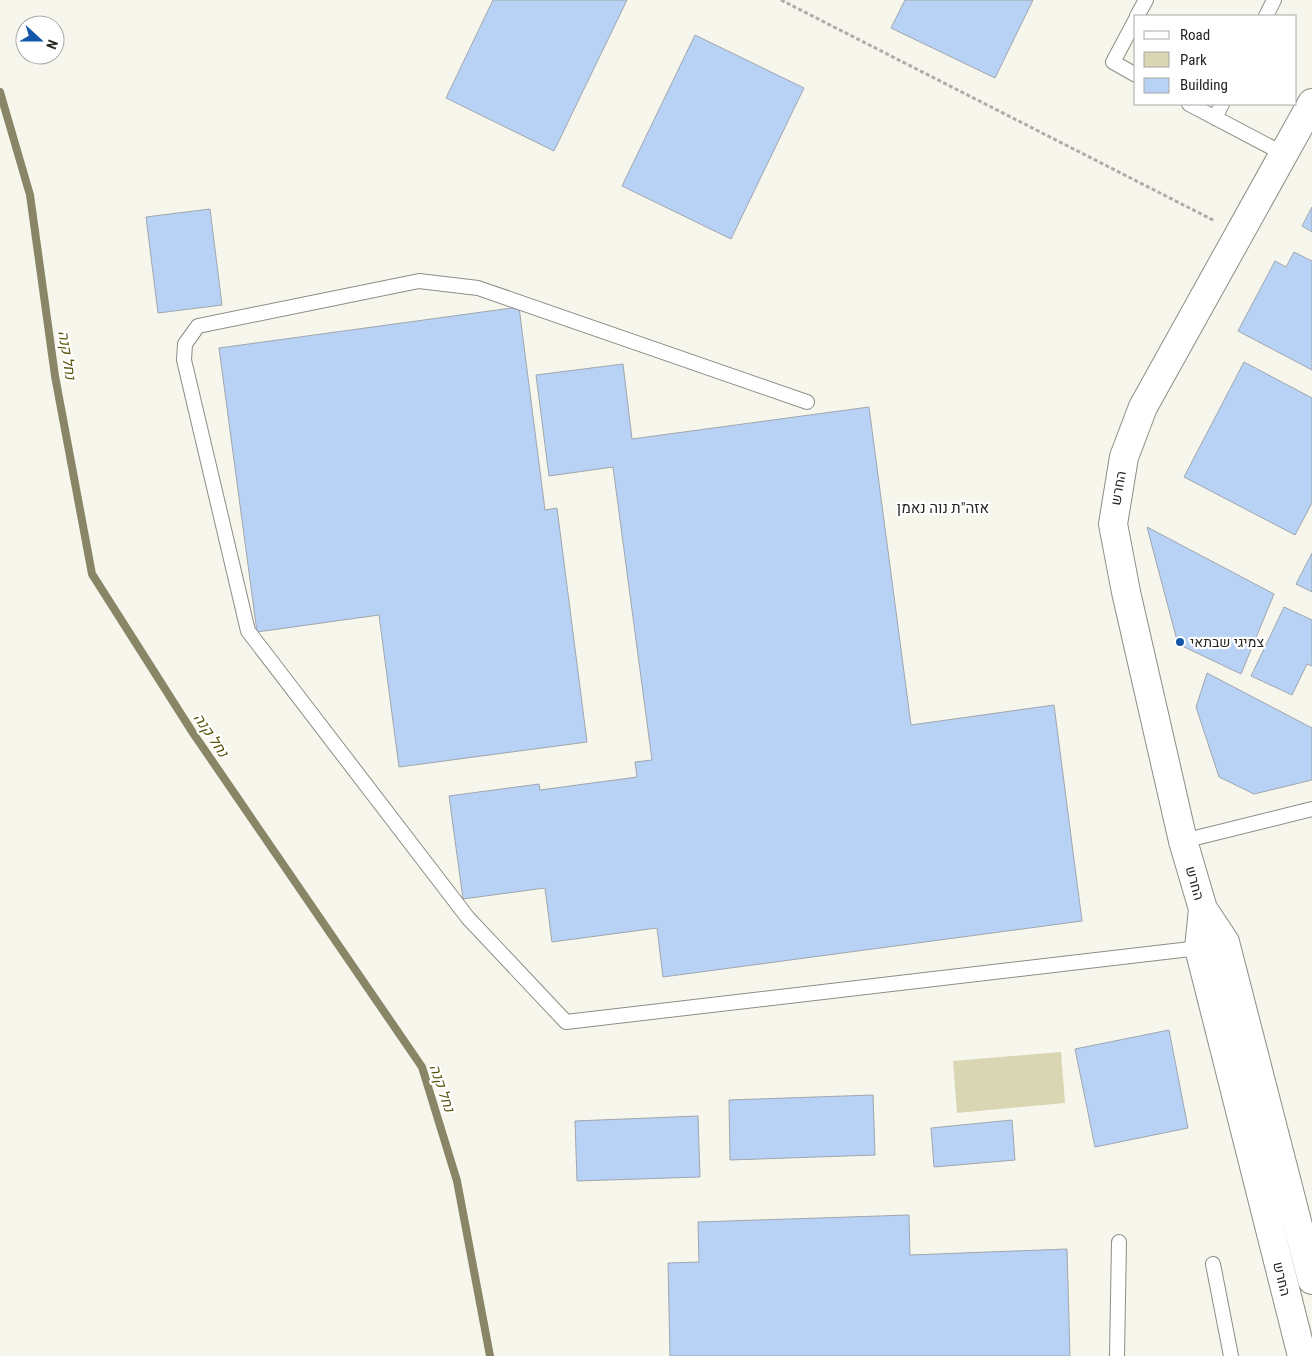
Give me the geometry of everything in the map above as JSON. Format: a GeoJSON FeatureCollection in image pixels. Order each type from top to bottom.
{"type":"FeatureCollection","features":[{"type":"Feature","properties":{"kind":"street","name":"החרש"},"geometry":{"type":"LineString","coordinates":[[1312,103],[1241,235],[1143,406],[1124,457],[1113,524],[1126,592],[1183,841],[1203,909],[1225,942],[1312,1280]]}},
{"type":"Feature","properties":{"kind":"street","name":"החרש"},"geometry":{"type":"LineString","coordinates":[[1203,909],[1199,948],[1302,1356]]}},
{"type":"Feature","properties":{"kind":"lane"},"geometry":{"type":"LineString","coordinates":[[1138,15],[1146,0]]}},
{"type":"Feature","properties":{"kind":"lane"},"geometry":{"type":"LineString","coordinates":[[1266,15],[1274,0]]}},
{"type":"Feature","properties":{"kind":"lane"},"geometry":{"type":"LineString","coordinates":[[1134,22],[1113,62],[1134,74]]}},
{"type":"Feature","properties":{"kind":"lane"},"geometry":{"type":"LineString","coordinates":[[1191,105],[1284,154]]}},
{"type":"Feature","properties":{"kind":"lane"},"geometry":{"type":"LineString","coordinates":[[1215,118],[1222,105]]}},
{"type":"Feature","properties":{"kind":"lane"},"geometry":{"type":"LineString","coordinates":[[807,402],[478,288],[419,281],[198,326],[185,344],[184,360],[248,631],[468,918],[566,1022],[1199,948]]}},
{"type":"Feature","properties":{"kind":"lane"},"geometry":{"type":"LineString","coordinates":[[1183,841],[1312,809]]}},
{"type":"Feature","properties":{"kind":"lane"},"geometry":{"type":"LineString","coordinates":[[1117,1356],[1119,1242]]}},
{"type":"Feature","properties":{"kind":"lane"},"geometry":{"type":"LineString","coordinates":[[1213,1264],[1231,1356]]}},
{"type":"Feature","properties":{"kind":"path"},"geometry":{"type":"LineString","coordinates":[[781,0],[1241,235]]}},
{"type":"Feature","properties":{"kind":"green space"},"geometry":{"type":"Polygon","coordinates":[[[1061,1052],[1065,1103],[957,1113],[953,1061],[1061,1052]]]}},
{"type":"Feature","properties":{"kind":"building"},"geometry":{"type":"Polygon","coordinates":[[[493,0],[627,0],[554,151],[446,98],[493,0]]]}},
{"type":"Feature","properties":{"kind":"building"},"geometry":{"type":"Polygon","coordinates":[[[905,0],[1033,0],[995,78],[891,28],[905,0]]]}},
{"type":"Feature","properties":{"kind":"building"},"geometry":{"type":"Polygon","coordinates":[[[695,35],[804,88],[731,239],[622,186],[695,35]]]}},
{"type":"Feature","properties":{"kind":"building"},"geometry":{"type":"Polygon","coordinates":[[[1312,207],[1312,232],[1302,226],[1312,207]]]}},
{"type":"Feature","properties":{"kind":"building"},"geometry":{"type":"Polygon","coordinates":[[[210,209],[222,305],[158,313],[146,217],[210,209]]]}},
{"type":"Feature","properties":{"kind":"building"},"geometry":{"type":"Polygon","coordinates":[[[1294,252],[1312,261],[1312,370],[1238,331],[1275,261],[1286,267],[1294,252]]]}},
{"type":"Feature","properties":{"kind":"building"},"geometry":{"type":"Polygon","coordinates":[[[519,307],[545,510],[557,508],[587,742],[399,767],[379,615],[257,632],[219,348],[519,307]]]}},
{"type":"Feature","properties":{"kind":"building"},"geometry":{"type":"Polygon","coordinates":[[[1244,362],[1312,398],[1312,503],[1295,535],[1184,477],[1244,362]]]}},
{"type":"Feature","properties":{"kind":"building"},"geometry":{"type":"Polygon","coordinates":[[[623,364],[632,439],[869,407],[911,725],[1054,705],[1082,921],[663,977],[657,928],[552,942],[545,888],[463,899],[449,796],[539,784],[540,790],[637,777],[635,762],[652,760],[613,467],[549,476],[536,375],[623,364]]]}},
{"type":"Feature","properties":{"kind":"building"},"geometry":{"type":"Polygon","coordinates":[[[1147,527],[1274,594],[1241,674],[1178,644],[1147,527]]]}},
{"type":"Feature","properties":{"kind":"building"},"geometry":{"type":"Polygon","coordinates":[[[1312,553],[1312,592],[1296,584],[1312,553]]]}},
{"type":"Feature","properties":{"kind":"building"},"geometry":{"type":"Polygon","coordinates":[[[1284,607],[1312,620],[1312,666],[1307,664],[1292,695],[1251,676],[1284,607]]]}},
{"type":"Feature","properties":{"kind":"building"},"geometry":{"type":"Polygon","coordinates":[[[1207,673],[1312,728],[1312,780],[1254,794],[1219,777],[1196,707],[1207,673]]]}},
{"type":"Feature","properties":{"kind":"building"},"geometry":{"type":"Polygon","coordinates":[[[1169,1030],[1188,1128],[1095,1147],[1075,1049],[1169,1030]]]}},
{"type":"Feature","properties":{"kind":"building"},"geometry":{"type":"Polygon","coordinates":[[[873,1095],[875,1155],[730,1160],[729,1100],[873,1095]]]}},
{"type":"Feature","properties":{"kind":"building"},"geometry":{"type":"Polygon","coordinates":[[[698,1116],[700,1177],[577,1181],[575,1121],[698,1116]]]}},
{"type":"Feature","properties":{"kind":"building"},"geometry":{"type":"Polygon","coordinates":[[[1012,1120],[1015,1160],[934,1167],[931,1128],[1012,1120]]]}},
{"type":"Feature","properties":{"kind":"building"},"geometry":{"type":"Polygon","coordinates":[[[909,1215],[910,1255],[1067,1249],[1070,1356],[670,1356],[668,1263],[699,1262],[698,1222],[909,1215]]]}},
{"type":"Feature","properties":{"kind":"waterway","name":"נחל קנה"},"geometry":{"type":"LineString","coordinates":[[0,92],[30,195],[55,376],[92,574],[193,733],[422,1067],[457,1181],[490,1356]]}},
{"type":"Feature","properties":{"kind":"place","name":"צמיגי שבתאי"},"geometry":{"type":"Point","coordinates":[1180,642]}},
{"type":"Feature","properties":{"kind":"district","name":"אזה\"ת נוה נאמן"},"geometry":{"type":"Point","coordinates":[943,508]}}]}
